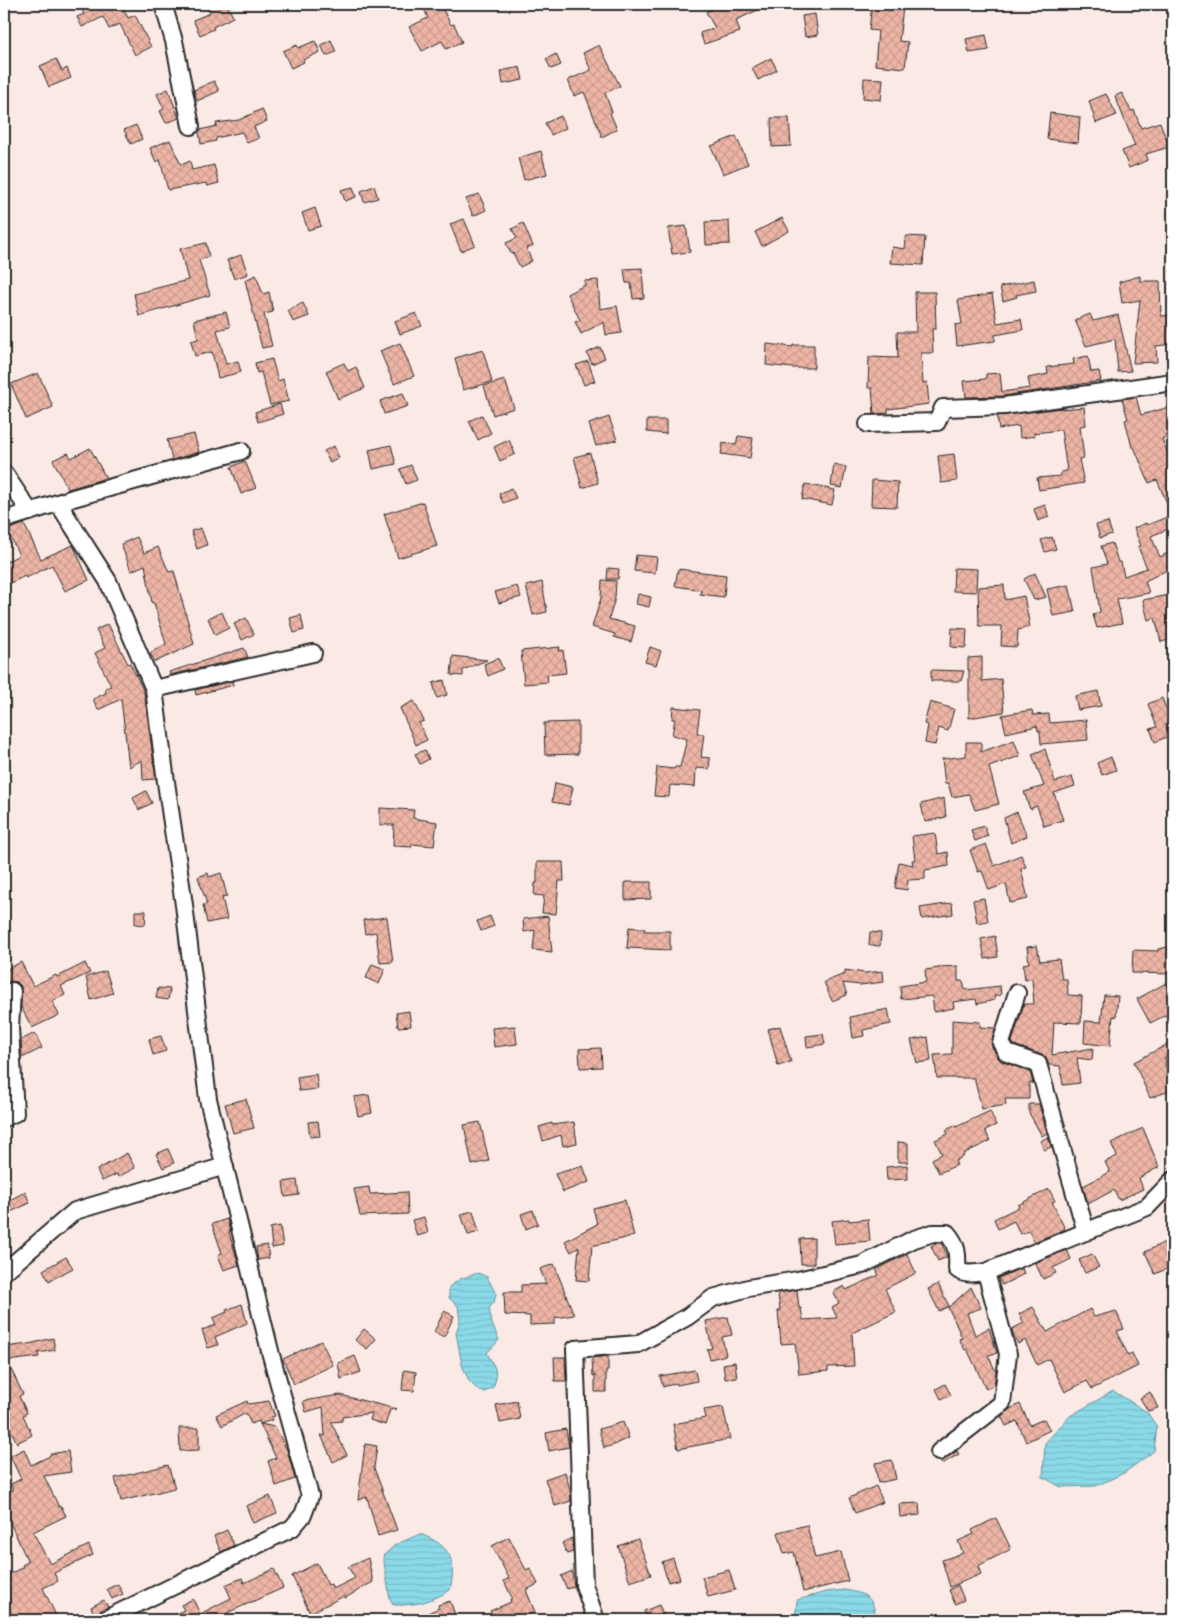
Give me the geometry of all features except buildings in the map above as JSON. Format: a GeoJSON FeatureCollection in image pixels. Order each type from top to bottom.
{"type":"FeatureCollection","features":[{"type":"Feature","properties":{"kind":"street"},"geometry":{"type":"LineString","coordinates":[[163,4],[174,41],[191,126]]}},
{"type":"Feature","properties":{"kind":"street"},"geometry":{"type":"LineString","coordinates":[[868,424],[936,422],[943,408],[1004,406],[1173,382]]}},
{"type":"Feature","properties":{"kind":"street"},"geometry":{"type":"LineString","coordinates":[[4,520],[241,451]]}},
{"type":"Feature","properties":{"kind":"street"},"geometry":{"type":"LineString","coordinates":[[4,474],[30,512]]}},
{"type":"Feature","properties":{"kind":"street"},"geometry":{"type":"LineString","coordinates":[[58,503],[108,582],[154,689],[184,905],[208,1099],[271,1355],[310,1496],[303,1515],[292,1528],[104,1620]]}},
{"type":"Feature","properties":{"kind":"street"},"geometry":{"type":"LineString","coordinates":[[154,689],[313,653]]}},
{"type":"Feature","properties":{"kind":"street"},"geometry":{"type":"LineString","coordinates":[[4,1118],[15,1113],[10,1028],[12,991]]}},
{"type":"Feature","properties":{"kind":"street"},"geometry":{"type":"LineString","coordinates":[[1018,993],[1001,1043],[1007,1053],[1038,1064],[1086,1232]]}},
{"type":"Feature","properties":{"kind":"street"},"geometry":{"type":"LineString","coordinates":[[4,1272],[75,1211],[224,1166]]}},
{"type":"Feature","properties":{"kind":"street"},"geometry":{"type":"LineString","coordinates":[[596,1620],[584,1585],[574,1349],[638,1344],[687,1317],[713,1298],[748,1288],[798,1280],[862,1266],[914,1239],[934,1233],[947,1233],[953,1240],[958,1255],[957,1269],[963,1274],[986,1272],[1147,1207],[1173,1180]]}},
{"type":"Feature","properties":{"kind":"street"},"geometry":{"type":"LineString","coordinates":[[938,1452],[1002,1403],[1008,1354],[986,1272]]}},
{"type":"Feature","properties":{"kind":"water"},"geometry":{"type":"Polygon","coordinates":[[[478,1273],[487,1277],[496,1294],[494,1303],[489,1308],[492,1324],[499,1340],[487,1353],[495,1368],[496,1379],[493,1387],[485,1392],[478,1390],[469,1381],[462,1365],[456,1333],[460,1321],[458,1306],[449,1298],[449,1287],[460,1279],[478,1273]]]}},
{"type":"Feature","properties":{"kind":"water"},"geometry":{"type":"Polygon","coordinates":[[[1113,1391],[1147,1412],[1157,1427],[1154,1451],[1124,1473],[1096,1486],[1061,1487],[1043,1477],[1045,1443],[1070,1416],[1113,1391]]]}},
{"type":"Feature","properties":{"kind":"water"},"geometry":{"type":"Polygon","coordinates":[[[420,1534],[438,1543],[449,1554],[452,1570],[450,1590],[423,1602],[409,1605],[394,1605],[390,1599],[383,1556],[395,1545],[420,1534]]]}},
{"type":"Feature","properties":{"kind":"water"},"geometry":{"type":"Polygon","coordinates":[[[845,1590],[859,1593],[868,1598],[873,1606],[876,1620],[795,1620],[797,1600],[826,1592],[845,1590]]]}}]}
